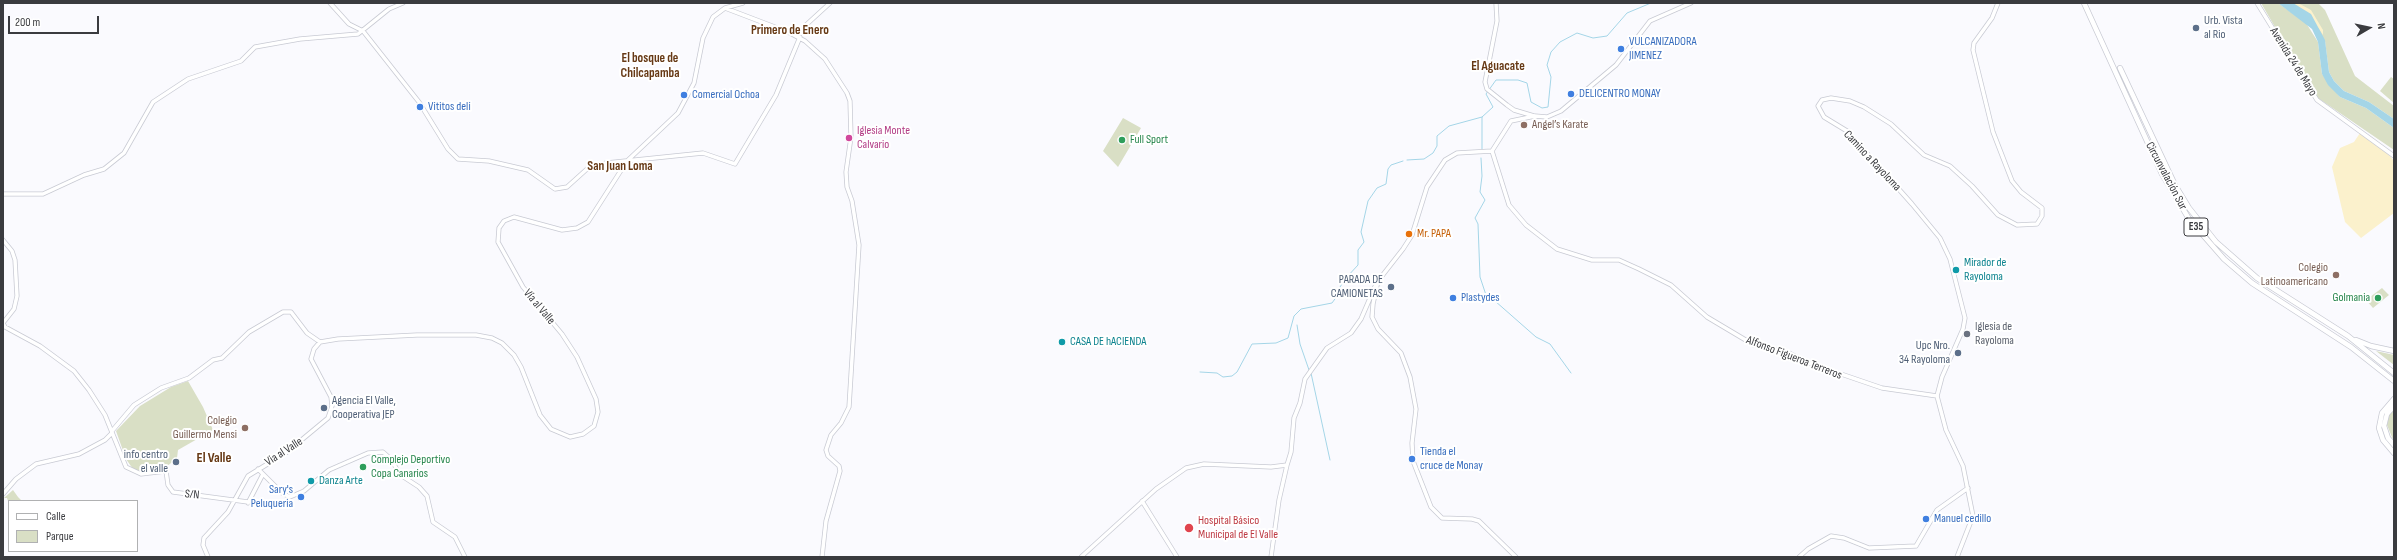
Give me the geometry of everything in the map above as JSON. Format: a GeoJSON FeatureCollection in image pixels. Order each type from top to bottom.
{"type":"FeatureCollection","features":[{"type":"Feature","properties":{"kind":"highway","name":"Circunvalación Sur"},"geometry":{"type":"LineString","coordinates":[[2084,3],[2162,174],[2189,219],[2224,259],[2252,283],[2351,347],[2394,381]]}},
{"type":"Feature","properties":{"kind":"highway","name":"Circunvalación Sur"},"geometry":{"type":"LineString","coordinates":[[2120,68],[2175,185],[2207,232],[2233,258],[2257,278],[2343,330],[2348,336],[2394,373]]}},
{"type":"Feature","properties":{"kind":"highway"},"geometry":{"type":"LineString","coordinates":[[2348,336],[2371,346],[2394,351]]}},
{"type":"Feature","properties":{"kind":"highway"},"geometry":{"type":"LineString","coordinates":[[2394,399],[2382,412],[2379,428],[2383,440],[2394,453]]}},
{"type":"Feature","properties":{"kind":"highway"},"geometry":{"type":"LineString","coordinates":[[2394,406],[2387,414],[2384,426],[2386,434],[2394,445]]}},
{"type":"Feature","properties":{"kind":"street"},"geometry":{"type":"LineString","coordinates":[[330,3],[348,24],[363,32],[419,102],[448,149],[458,159],[489,162],[528,170],[555,189],[567,187],[591,167],[627,161],[703,153],[735,164],[776,94],[800,37]]}},
{"type":"Feature","properties":{"kind":"street"},"geometry":{"type":"LineString","coordinates":[[3,194],[42,194],[84,175],[104,169],[124,153],[147,110],[158,97],[188,79],[241,61],[256,47],[300,38],[363,32],[375,19],[389,9],[403,3]]}},
{"type":"Feature","properties":{"kind":"street","name":"Vía al Valle"},"geometry":{"type":"LineString","coordinates":[[319,344],[338,339],[417,335],[476,335],[492,338],[502,343],[517,359],[546,424],[561,434],[570,437],[583,434],[594,426],[598,412],[596,399],[578,357],[562,334],[523,288],[505,257],[497,233],[504,221],[514,216],[558,230],[574,229],[583,226],[594,214],[627,161],[678,113],[694,83],[707,27],[713,17],[725,8],[743,3]]}},
{"type":"Feature","properties":{"kind":"street"},"geometry":{"type":"LineString","coordinates":[[795,35],[798,30],[830,3]]}},
{"type":"Feature","properties":{"kind":"street"},"geometry":{"type":"LineString","coordinates":[[1496,3],[1497,21],[1485,78],[1487,89],[1514,110],[1535,116]]}},
{"type":"Feature","properties":{"kind":"street"},"geometry":{"type":"LineString","coordinates":[[1271,557],[1279,500],[1291,452],[1294,418],[1307,374],[1327,348],[1351,333],[1361,319],[1373,288],[1403,250],[1412,235],[1427,186],[1445,160],[1457,153],[1492,151],[1511,121],[1535,116],[1551,115],[1576,100],[1616,65],[1650,21],[1691,3]]}},
{"type":"Feature","properties":{"kind":"street","name":"Camino a Rayoloma"},"geometry":{"type":"LineString","coordinates":[[1957,557],[1972,520],[1968,488],[1963,466],[1946,430],[1937,396],[1942,377],[1965,324],[1965,312],[1950,259],[1940,238],[1912,204],[1847,131],[1824,116],[1818,106],[1822,100],[1832,98],[1850,100],[1864,107],[1891,124],[1924,155],[1950,166],[1972,186],[1998,215],[2017,225],[2037,224],[2042,216],[2042,208],[2021,192],[2012,181],[1993,132],[1973,50],[1974,43],[1992,18],[1998,3]]}},
{"type":"Feature","properties":{"kind":"street","name":"Avenida 24 de Mayo"},"geometry":{"type":"LineString","coordinates":[[2258,3],[2317,100],[2394,156]]}},
{"type":"Feature","properties":{"kind":"street"},"geometry":{"type":"LineString","coordinates":[[725,8],[800,37],[825,59],[847,92],[850,101],[851,137],[846,172],[847,187],[852,201],[859,245],[849,406],[842,423],[831,435],[826,450],[828,456],[838,466],[840,471],[826,520],[822,557]]}},
{"type":"Feature","properties":{"kind":"street","name":"Alfonso Figueroa Terreros"},"geometry":{"type":"LineString","coordinates":[[1492,151],[1509,205],[1526,225],[1557,249],[1592,260],[1620,260],[1639,269],[1671,285],[1707,317],[1754,345],[1789,354],[1851,379],[1882,388],[1937,396]]}},
{"type":"Feature","properties":{"kind":"street"},"geometry":{"type":"LineString","coordinates":[[3,240],[12,251],[15,260],[17,296],[14,309],[3,323],[5,327],[36,344],[74,371],[96,401],[112,432]]}},
{"type":"Feature","properties":{"kind":"street"},"geometry":{"type":"LineString","coordinates":[[1378,281],[1372,304],[1372,317],[1378,329],[1401,353],[1410,377],[1416,408],[1412,443],[1413,461],[1431,507],[1442,518],[1472,519],[1479,521],[1516,557]]}},
{"type":"Feature","properties":{"kind":"street"},"geometry":{"type":"LineString","coordinates":[[3,494],[16,479],[36,464],[79,454],[105,440],[134,405],[161,388],[189,378],[214,360],[222,358],[248,332],[283,312],[291,312],[307,333],[319,344]]}},
{"type":"Feature","properties":{"kind":"street","name":"Via al Valle"},"geometry":{"type":"LineString","coordinates":[[208,557],[203,545],[204,538],[235,501],[244,481],[258,468],[287,452],[311,434],[325,422],[331,412],[331,397],[311,359],[312,353],[319,344]]}},
{"type":"Feature","properties":{"kind":"street","name":"S/N"},"geometry":{"type":"LineString","coordinates":[[112,432],[126,467],[141,474],[166,471],[168,485],[173,492],[248,502],[263,474]]}},
{"type":"Feature","properties":{"kind":"street"},"geometry":{"type":"LineString","coordinates":[[258,468],[286,496],[296,496],[314,484],[329,470],[368,453],[383,452],[392,460],[399,474],[419,487],[427,496],[433,522],[455,537],[465,557]]}},
{"type":"Feature","properties":{"kind":"street"},"geometry":{"type":"LineString","coordinates":[[1081,557],[1142,501],[1177,474],[1196,465],[1271,468],[1287,465]]}},
{"type":"Feature","properties":{"kind":"street"},"geometry":{"type":"LineString","coordinates":[[1800,557],[1808,549],[1831,536],[1844,538],[1869,548],[1916,546],[1937,510],[1968,488]]}},
{"type":"Feature","properties":{"kind":"street"},"geometry":{"type":"LineString","coordinates":[[1142,501],[1177,557]]}},
{"type":"Feature","properties":{"kind":"green space"},"geometry":{"type":"Polygon","coordinates":[[[2261,3],[2278,3],[2306,23],[2318,42],[2322,74],[2340,97],[2366,108],[2394,128],[2394,150],[2315,96],[2261,3]]]}},
{"type":"Feature","properties":{"kind":"green space"},"geometry":{"type":"Polygon","coordinates":[[[2293,3],[2318,3],[2325,10],[2355,76],[2394,106],[2394,119],[2369,102],[2344,91],[2334,81],[2329,72],[2325,41],[2293,3]]]}},
{"type":"Feature","properties":{"kind":"green space"},"geometry":{"type":"Polygon","coordinates":[[[2391,77],[2394,79],[2394,103],[2380,91],[2391,77]]]}},
{"type":"Feature","properties":{"kind":"green space","name":"Full Sport"},"geometry":{"type":"Polygon","coordinates":[[[1123,118],[1141,128],[1118,167],[1103,151],[1123,118]]]}},
{"type":"Feature","properties":{"kind":"green space","name":"Golmania"},"geometry":{"type":"Polygon","coordinates":[[[2382,288],[2389,295],[2373,308],[2366,300],[2382,288]]]}},
{"type":"Feature","properties":{"kind":"green space"},"geometry":{"type":"Polygon","coordinates":[[[2376,351],[2394,355],[2394,365],[2376,351]]]}},
{"type":"Feature","properties":{"kind":"green space"},"geometry":{"type":"Polygon","coordinates":[[[188,381],[203,407],[213,430],[178,450],[177,458],[165,468],[144,472],[133,469],[126,459],[116,431],[140,406],[171,387],[188,381]]]}},
{"type":"Feature","properties":{"kind":"green space"},"geometry":{"type":"Polygon","coordinates":[[[2394,409],[2394,442],[2387,425],[2389,415],[2394,409]]]}},
{"type":"Feature","properties":{"kind":"green space"},"geometry":{"type":"Polygon","coordinates":[[[13,490],[21,500],[8,501],[7,498],[4,498],[13,490]]]}},
{"type":"Feature","properties":{"kind":"sand"},"geometry":{"type":"Polygon","coordinates":[[[2290,3],[2298,3],[2311,10],[2323,30],[2323,35],[2319,29],[2290,3]]]}},
{"type":"Feature","properties":{"kind":"sand"},"geometry":{"type":"Polygon","coordinates":[[[2360,133],[2385,150],[2394,161],[2394,213],[2361,238],[2345,222],[2332,167],[2340,148],[2354,142],[2360,133]]]}},
{"type":"Feature","properties":{"kind":"water"},"geometry":{"type":"Polygon","coordinates":[[[2278,3],[2293,3],[2311,14],[2325,40],[2329,72],[2334,81],[2344,91],[2369,102],[2394,119],[2394,128],[2366,108],[2340,97],[2328,85],[2322,74],[2318,42],[2312,29],[2278,3]]]}},
{"type":"Feature","properties":{"kind":"waterway"},"geometry":{"type":"LineString","coordinates":[[1482,149],[1482,117],[1493,107],[1486,94],[1496,80],[1518,80],[1527,83],[1531,102],[1542,108],[1548,107],[1551,77],[1547,65],[1551,52],[1560,42],[1577,33],[1593,38],[1607,36],[1627,13],[1651,3]]}},
{"type":"Feature","properties":{"kind":"waterway"},"geometry":{"type":"LineString","coordinates":[[1407,160],[1424,159],[1433,153],[1437,146],[1437,136],[1449,126],[1482,117]]}},
{"type":"Feature","properties":{"kind":"waterway"},"geometry":{"type":"LineString","coordinates":[[1481,158],[1482,176],[1480,192],[1485,200],[1475,218],[1478,224],[1480,277],[1487,298]]}},
{"type":"Feature","properties":{"kind":"waterway"},"geometry":{"type":"LineString","coordinates":[[1200,372],[1217,373],[1223,377],[1232,376],[1237,372],[1252,344],[1276,343],[1288,338],[1294,316],[1301,309],[1332,303],[1340,292],[1340,287],[1346,278],[1358,265],[1358,250],[1364,242],[1361,232],[1368,201],[1377,188],[1386,184],[1388,169],[1391,165],[1403,161]]}},
{"type":"Feature","properties":{"kind":"waterway"},"geometry":{"type":"LineString","coordinates":[[1495,301],[1536,337],[1550,344],[1571,373]]}},
{"type":"Feature","properties":{"kind":"waterway"},"geometry":{"type":"LineString","coordinates":[[1297,325],[1300,344],[1309,370]]}},
{"type":"Feature","properties":{"kind":"waterway"},"geometry":{"type":"LineString","coordinates":[[1311,373],[1330,460]]}},
{"type":"Feature","properties":{"kind":"place","name":"Urb. Vista al Rio"},"geometry":{"type":"Point","coordinates":[2196,28]}},
{"type":"Feature","properties":{"kind":"place","name":"VULCANIZADORA JIMENEZ"},"geometry":{"type":"Point","coordinates":[1621,49]}},
{"type":"Feature","properties":{"kind":"place","name":"DELICENTRO MONAY"},"geometry":{"type":"Point","coordinates":[1571,94]}},
{"type":"Feature","properties":{"kind":"place","name":"Comercial Ochoa"},"geometry":{"type":"Point","coordinates":[684,95]}},
{"type":"Feature","properties":{"kind":"place","name":"Vititos deli"},"geometry":{"type":"Point","coordinates":[420,107]}},
{"type":"Feature","properties":{"kind":"place","name":"Angel’s Karate"},"geometry":{"type":"Point","coordinates":[1524,125]}},
{"type":"Feature","properties":{"kind":"place","name":"Iglesia Monte Calvario"},"geometry":{"type":"Point","coordinates":[849,138]}},
{"type":"Feature","properties":{"kind":"place","name":"Full Sport"},"geometry":{"type":"Point","coordinates":[1122,140]}},
{"type":"Feature","properties":{"kind":"place","name":"Mr. PAPA"},"geometry":{"type":"Point","coordinates":[1409,234]}},
{"type":"Feature","properties":{"kind":"place","name":"Mirador de Rayoloma"},"geometry":{"type":"Point","coordinates":[1956,270]}},
{"type":"Feature","properties":{"kind":"place","name":"Colegio Latinoamericano"},"geometry":{"type":"Point","coordinates":[2336,275]}},
{"type":"Feature","properties":{"kind":"place","name":"PARADA DE CAMIONETAS"},"geometry":{"type":"Point","coordinates":[1391,287]}},
{"type":"Feature","properties":{"kind":"place","name":"Plastydes"},"geometry":{"type":"Point","coordinates":[1453,298]}},
{"type":"Feature","properties":{"kind":"place","name":"Golmania"},"geometry":{"type":"Point","coordinates":[2378,298]}},
{"type":"Feature","properties":{"kind":"place","name":"Iglesia de Rayoloma"},"geometry":{"type":"Point","coordinates":[1967,334]}},
{"type":"Feature","properties":{"kind":"place","name":"CASA DE hACIENDA"},"geometry":{"type":"Point","coordinates":[1062,342]}},
{"type":"Feature","properties":{"kind":"place","name":"Upc Nro. 34 Rayoloma"},"geometry":{"type":"Point","coordinates":[1958,353]}},
{"type":"Feature","properties":{"kind":"place","name":"Agencia El Valle, Cooperativa JEP"},"geometry":{"type":"Point","coordinates":[324,408]}},
{"type":"Feature","properties":{"kind":"place","name":"Colegio Guillermo Mensi"},"geometry":{"type":"Point","coordinates":[245,428]}},
{"type":"Feature","properties":{"kind":"place","name":"Tienda el cruce de Monay"},"geometry":{"type":"Point","coordinates":[1412,459]}},
{"type":"Feature","properties":{"kind":"place","name":"info centro el valle"},"geometry":{"type":"Point","coordinates":[176,462]}},
{"type":"Feature","properties":{"kind":"place","name":"Complejo Deportivo Copa Canarios"},"geometry":{"type":"Point","coordinates":[363,467]}},
{"type":"Feature","properties":{"kind":"place","name":"Danza Arte"},"geometry":{"type":"Point","coordinates":[311,481]}},
{"type":"Feature","properties":{"kind":"place","name":"Sary's Peluqueria"},"geometry":{"type":"Point","coordinates":[301,497]}},
{"type":"Feature","properties":{"kind":"place","name":"Manuel cedillo"},"geometry":{"type":"Point","coordinates":[1926,519]}},
{"type":"Feature","properties":{"kind":"place","name":"Hospital Básico Municipal de El Valle"},"geometry":{"type":"Point","coordinates":[1189,528]}},
{"type":"Feature","properties":{"kind":"district","name":"Primero de Enero"},"geometry":{"type":"Point","coordinates":[790,31]}},
{"type":"Feature","properties":{"kind":"district","name":"El bosque de Chilcapamba"},"geometry":{"type":"Point","coordinates":[650,66]}},
{"type":"Feature","properties":{"kind":"district","name":"El Aguacate"},"geometry":{"type":"Point","coordinates":[1498,67]}},
{"type":"Feature","properties":{"kind":"district","name":"San Juan Loma"},"geometry":{"type":"Point","coordinates":[620,167]}},
{"type":"Feature","properties":{"kind":"district","name":"El Valle"},"geometry":{"type":"Point","coordinates":[214,458]}}]}
